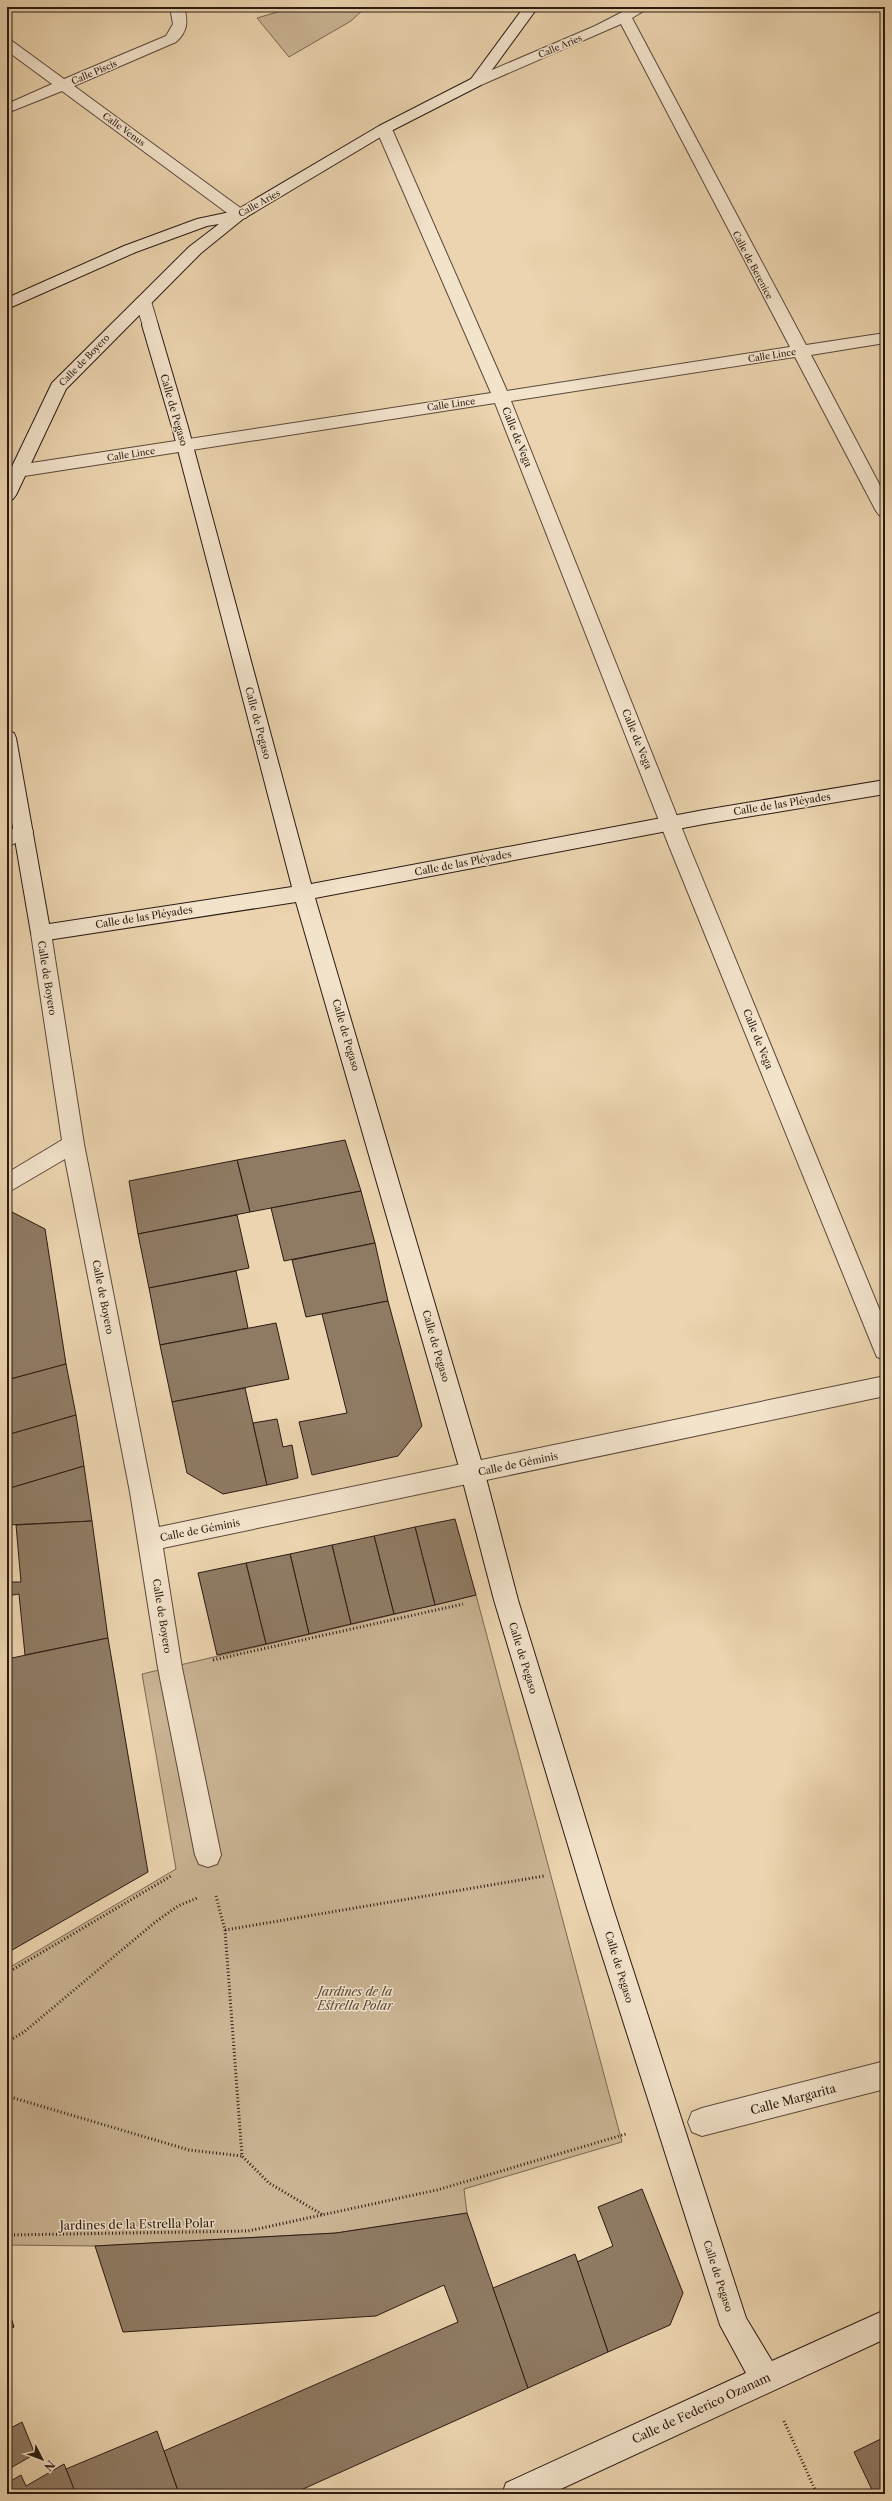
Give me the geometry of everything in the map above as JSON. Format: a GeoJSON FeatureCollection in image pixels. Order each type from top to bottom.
{"type":"FeatureCollection","features":[{"type":"Feature","properties":{"kind":"street","name":"Calle Piscis"},"geometry":{"type":"LineString","coordinates":[[7,109],[158,45],[179,33],[182,26],[177,7]]}},
{"type":"Feature","properties":{"kind":"street","name":"Calle Aries"},"geometry":{"type":"LineString","coordinates":[[476,82],[531,7]]}},
{"type":"Feature","properties":{"kind":"street","name":"Calle Aries"},"geometry":{"type":"LineString","coordinates":[[7,304],[130,249],[203,222],[240,216],[384,129],[476,82],[624,17],[643,7]]}},
{"type":"Feature","properties":{"kind":"street","name":"Calle de Berenice"},"geometry":{"type":"LineString","coordinates":[[624,17],[799,351],[885,511]]}},
{"type":"Feature","properties":{"kind":"street","name":"Calle Venus"},"geometry":{"type":"LineString","coordinates":[[7,44],[240,216]]}},
{"type":"Feature","properties":{"kind":"street","name":"Calle de Vega"},"geometry":{"type":"LineString","coordinates":[[384,129],[501,397],[670,823],[885,1350]]}},
{"type":"Feature","properties":{"kind":"street","name":"Calle de Boyero"},"geometry":{"type":"LineString","coordinates":[[7,495],[58,387],[195,250],[240,216]]}},
{"type":"Feature","properties":{"kind":"street"},"geometry":{"type":"LineString","coordinates":[[164,237],[184,240],[195,250]]}},
{"type":"Feature","properties":{"kind":"street","name":"Calle de Pegaso"},"geometry":{"type":"LineString","coordinates":[[143,301],[184,445],[304,893],[473,1474],[506,1600],[665,2112],[734,2325],[765,2378]]}},
{"type":"Feature","properties":{"kind":"street","name":"Calle Lince"},"geometry":{"type":"LineString","coordinates":[[18,471],[885,338]]}},
{"type":"Feature","properties":{"kind":"street","name":"Calle de Boyero"},"geometry":{"type":"LineString","coordinates":[[7,738],[15,836],[41,933],[73,1144],[150,1540],[170,1668],[208,1855]]}},
{"type":"Feature","properties":{"kind":"street","name":"Calle de las Pléyades"},"geometry":{"type":"LineString","coordinates":[[41,933],[304,893],[670,823],[885,787]]}},
{"type":"Feature","properties":{"kind":"street"},"geometry":{"type":"LineString","coordinates":[[7,1184],[73,1144]]}},
{"type":"Feature","properties":{"kind":"street","name":"Calle de Géminis"},"geometry":{"type":"LineString","coordinates":[[150,1540],[473,1474],[885,1386]]}},
{"type":"Feature","properties":{"kind":"street","name":"Calle Margarita"},"geometry":{"type":"LineString","coordinates":[[702,2122],[885,2075]]}},
{"type":"Feature","properties":{"kind":"street","name":"Calle de Federico Ozanam"},"geometry":{"type":"LineString","coordinates":[[517,2494],[765,2378],[885,2324]]}},
{"type":"Feature","properties":{"kind":"path"},"geometry":{"type":"LineString","coordinates":[[170,1668],[466,1603]]}},
{"type":"Feature","properties":{"kind":"path"},"geometry":{"type":"LineString","coordinates":[[7,1973],[208,1855],[214,1890],[226,1930],[242,2156],[256,2174],[281,2193],[324,2215]]}},
{"type":"Feature","properties":{"kind":"path"},"geometry":{"type":"LineString","coordinates":[[226,1930],[546,1876]]}},
{"type":"Feature","properties":{"kind":"path"},"geometry":{"type":"LineString","coordinates":[[7,2042],[24,2032],[154,1923],[178,1906],[214,1890]]}},
{"type":"Feature","properties":{"kind":"path"},"geometry":{"type":"LineString","coordinates":[[7,2096],[189,2150],[242,2156]]}},
{"type":"Feature","properties":{"kind":"path","name":"Jardines de la Estrella Polar"},"geometry":{"type":"LineString","coordinates":[[7,2235],[248,2231],[437,2190],[630,2133]]}},
{"type":"Feature","properties":{"kind":"path"},"geometry":{"type":"LineString","coordinates":[[765,2378],[817,2494]]}},
{"type":"Feature","properties":{"kind":"green space"},"geometry":{"type":"Polygon","coordinates":[[[295,7],[366,7],[351,21],[289,57],[257,18],[295,7]]]}},
{"type":"Feature","properties":{"kind":"green space","name":"Jardines de la Estrella Polar"},"geometry":{"type":"Polygon","coordinates":[[[476,1595],[622,2142],[464,2189],[467,2213],[336,2233],[95,2246],[7,2245],[7,1969],[176,1869],[142,1674],[476,1595]]]}},
{"type":"Feature","properties":{"kind":"building"},"geometry":{"type":"Polygon","coordinates":[[[345,1140],[361,1191],[250,1212],[237,1160],[345,1140]]]}},
{"type":"Feature","properties":{"kind":"building"},"geometry":{"type":"Polygon","coordinates":[[[237,1160],[250,1212],[138,1234],[129,1181],[237,1160]]]}},
{"type":"Feature","properties":{"kind":"building"},"geometry":{"type":"Polygon","coordinates":[[[361,1191],[375,1243],[284,1261],[271,1208],[361,1191]]]}},
{"type":"Feature","properties":{"kind":"building"},"geometry":{"type":"Polygon","coordinates":[[[12,1212],[45,1229],[66,1364],[7,1380],[7,1215],[12,1212]]]}},
{"type":"Feature","properties":{"kind":"building"},"geometry":{"type":"Polygon","coordinates":[[[237,1215],[249,1268],[149,1288],[138,1234],[237,1215]]]}},
{"type":"Feature","properties":{"kind":"building"},"geometry":{"type":"Polygon","coordinates":[[[375,1243],[388,1301],[306,1317],[292,1260],[375,1243]]]}},
{"type":"Feature","properties":{"kind":"building"},"geometry":{"type":"Polygon","coordinates":[[[236,1271],[248,1328],[160,1345],[149,1288],[236,1271]]]}},
{"type":"Feature","properties":{"kind":"building"},"geometry":{"type":"Polygon","coordinates":[[[388,1301],[422,1426],[398,1456],[312,1475],[299,1422],[347,1413],[322,1314],[388,1301]]]}},
{"type":"Feature","properties":{"kind":"building"},"geometry":{"type":"Polygon","coordinates":[[[276,1323],[289,1379],[172,1402],[160,1345],[276,1323]]]}},
{"type":"Feature","properties":{"kind":"building"},"geometry":{"type":"Polygon","coordinates":[[[66,1364],[76,1415],[7,1435],[7,1380],[66,1364]]]}},
{"type":"Feature","properties":{"kind":"building"},"geometry":{"type":"Polygon","coordinates":[[[245,1388],[267,1485],[223,1494],[187,1473],[172,1402],[245,1388]]]}},
{"type":"Feature","properties":{"kind":"building"},"geometry":{"type":"Polygon","coordinates":[[[76,1415],[84,1466],[7,1489],[7,1435],[76,1415]]]}},
{"type":"Feature","properties":{"kind":"building"},"geometry":{"type":"Polygon","coordinates":[[[277,1419],[283,1447],[292,1445],[298,1478],[267,1485],[253,1423],[277,1419]]]}},
{"type":"Feature","properties":{"kind":"building"},"geometry":{"type":"Polygon","coordinates":[[[84,1466],[92,1521],[7,1525],[7,1489],[84,1466]]]}},
{"type":"Feature","properties":{"kind":"building"},"geometry":{"type":"Polygon","coordinates":[[[455,1519],[476,1595],[435,1605],[415,1527],[455,1519]]]}},
{"type":"Feature","properties":{"kind":"building"},"geometry":{"type":"Polygon","coordinates":[[[92,1521],[108,1638],[25,1655],[19,1594],[7,1596],[7,1582],[21,1582],[16,1525],[92,1521]]]}},
{"type":"Feature","properties":{"kind":"building"},"geometry":{"type":"Polygon","coordinates":[[[415,1527],[435,1605],[394,1614],[374,1536],[415,1527]]]}},
{"type":"Feature","properties":{"kind":"building"},"geometry":{"type":"Polygon","coordinates":[[[374,1536],[394,1614],[351,1624],[332,1545],[374,1536]]]}},
{"type":"Feature","properties":{"kind":"building"},"geometry":{"type":"Polygon","coordinates":[[[332,1545],[351,1624],[309,1634],[290,1554],[332,1545]]]}},
{"type":"Feature","properties":{"kind":"building"},"geometry":{"type":"Polygon","coordinates":[[[290,1554],[309,1634],[266,1644],[246,1563],[290,1554]]]}},
{"type":"Feature","properties":{"kind":"building"},"geometry":{"type":"Polygon","coordinates":[[[246,1563],[266,1644],[217,1655],[198,1573],[246,1563]]]}},
{"type":"Feature","properties":{"kind":"building"},"geometry":{"type":"Polygon","coordinates":[[[108,1638],[148,1872],[7,1953],[7,1659],[108,1638]]]}},
{"type":"Feature","properties":{"kind":"building"},"geometry":{"type":"Polygon","coordinates":[[[642,2189],[683,2293],[670,2325],[608,2352],[577,2262],[613,2246],[598,2207],[642,2189]]]}},
{"type":"Feature","properties":{"kind":"building"},"geometry":{"type":"Polygon","coordinates":[[[467,2213],[528,2388],[292,2494],[179,2494],[164,2451],[458,2322],[444,2285],[376,2316],[123,2332],[95,2246],[336,2233],[467,2213]]]}},
{"type":"Feature","properties":{"kind":"building"},"geometry":{"type":"Polygon","coordinates":[[[575,2254],[608,2352],[528,2388],[493,2288],[575,2254]]]}},
{"type":"Feature","properties":{"kind":"building"},"geometry":{"type":"Polygon","coordinates":[[[7,2305],[14,2327],[7,2330],[7,2305]]]}},
{"type":"Feature","properties":{"kind":"building"},"geometry":{"type":"Polygon","coordinates":[[[22,2422],[35,2454],[7,2470],[7,2430],[22,2422]]]}},
{"type":"Feature","properties":{"kind":"building"},"geometry":{"type":"Polygon","coordinates":[[[157,2431],[179,2494],[76,2494],[66,2469],[157,2431]]]}},
{"type":"Feature","properties":{"kind":"building"},"geometry":{"type":"Polygon","coordinates":[[[885,2437],[885,2494],[874,2494],[854,2452],[885,2437]]]}},
{"type":"Feature","properties":{"kind":"building"},"geometry":{"type":"Polygon","coordinates":[[[64,2464],[76,2494],[7,2494],[7,2483],[21,2475],[26,2486],[64,2464]]]}}]}
